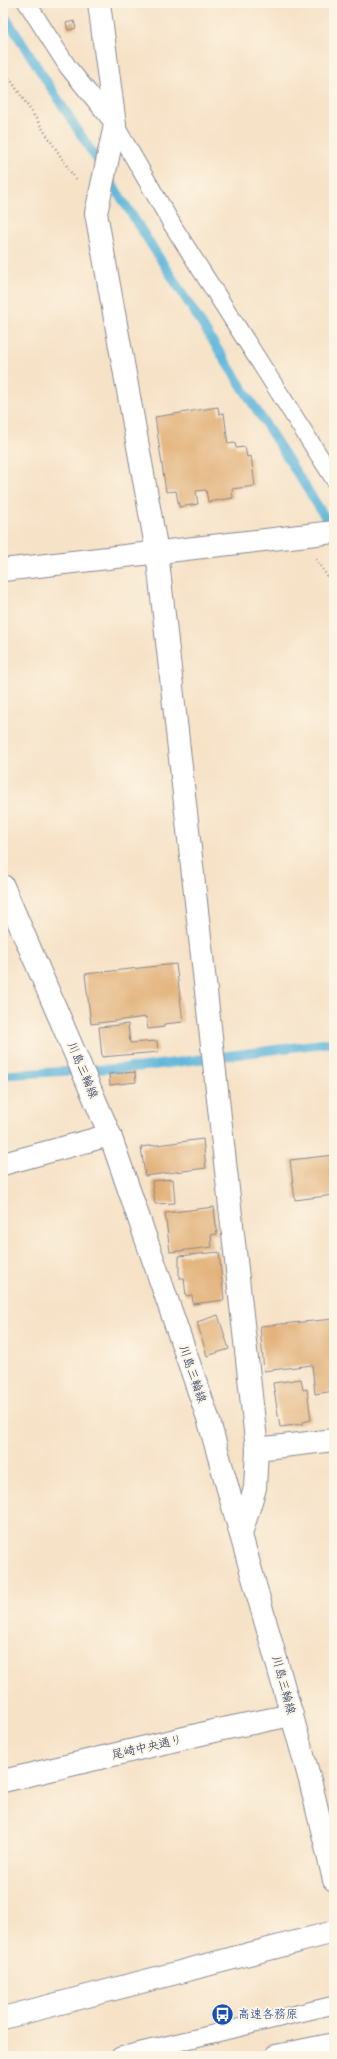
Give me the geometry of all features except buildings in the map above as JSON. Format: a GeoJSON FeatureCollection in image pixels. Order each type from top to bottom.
{"type":"FeatureCollection","features":[{"type":"Feature","properties":{"kind":"main road"},"geometry":{"type":"LineString","coordinates":[[99,3],[114,132],[96,213],[157,552],[257,1449],[255,1488],[241,1534]]}},
{"type":"Feature","properties":{"kind":"main road"},"geometry":{"type":"LineString","coordinates":[[3,570],[334,532]]}},
{"type":"Feature","properties":{"kind":"main road","name":"川島三輪線"},"geometry":{"type":"LineString","coordinates":[[3,886],[110,1136],[208,1418],[310,1780],[334,1880]]}},
{"type":"Feature","properties":{"kind":"main road"},"geometry":{"type":"LineString","coordinates":[[3,1164],[110,1136]]}},
{"type":"Feature","properties":{"kind":"main road"},"geometry":{"type":"LineString","coordinates":[[257,1449],[334,1440]]}},
{"type":"Feature","properties":{"kind":"main road","name":"尾崎中央通り"},"geometry":{"type":"LineString","coordinates":[[3,1781],[218,1730],[292,1715]]}},
{"type":"Feature","properties":{"kind":"main road"},"geometry":{"type":"LineString","coordinates":[[3,2018],[334,1932]]}},
{"type":"Feature","properties":{"kind":"main road"},"geometry":{"type":"LineString","coordinates":[[276,2056],[334,2044]]}},
{"type":"Feature","properties":{"kind":"lane"},"geometry":{"type":"LineString","coordinates":[[27,3],[68,67],[114,132],[334,480]]}},
{"type":"Feature","properties":{"kind":"lane"},"geometry":{"type":"LineString","coordinates":[[120,2056],[327,2007]]}},
{"type":"Feature","properties":{"kind":"path"},"geometry":{"type":"LineString","coordinates":[[3,68],[96,213]]}},
{"type":"Feature","properties":{"kind":"waterway"},"geometry":{"type":"LineString","coordinates":[[3,13],[334,531]]}},
{"type":"Feature","properties":{"kind":"waterway"},"geometry":{"type":"LineString","coordinates":[[3,1075],[140,1067],[334,1042]]}},
{"type":"Feature","properties":{"kind":"place","name":"高速各務原"},"geometry":{"type":"Point","coordinates":[222,2014]}}]}
